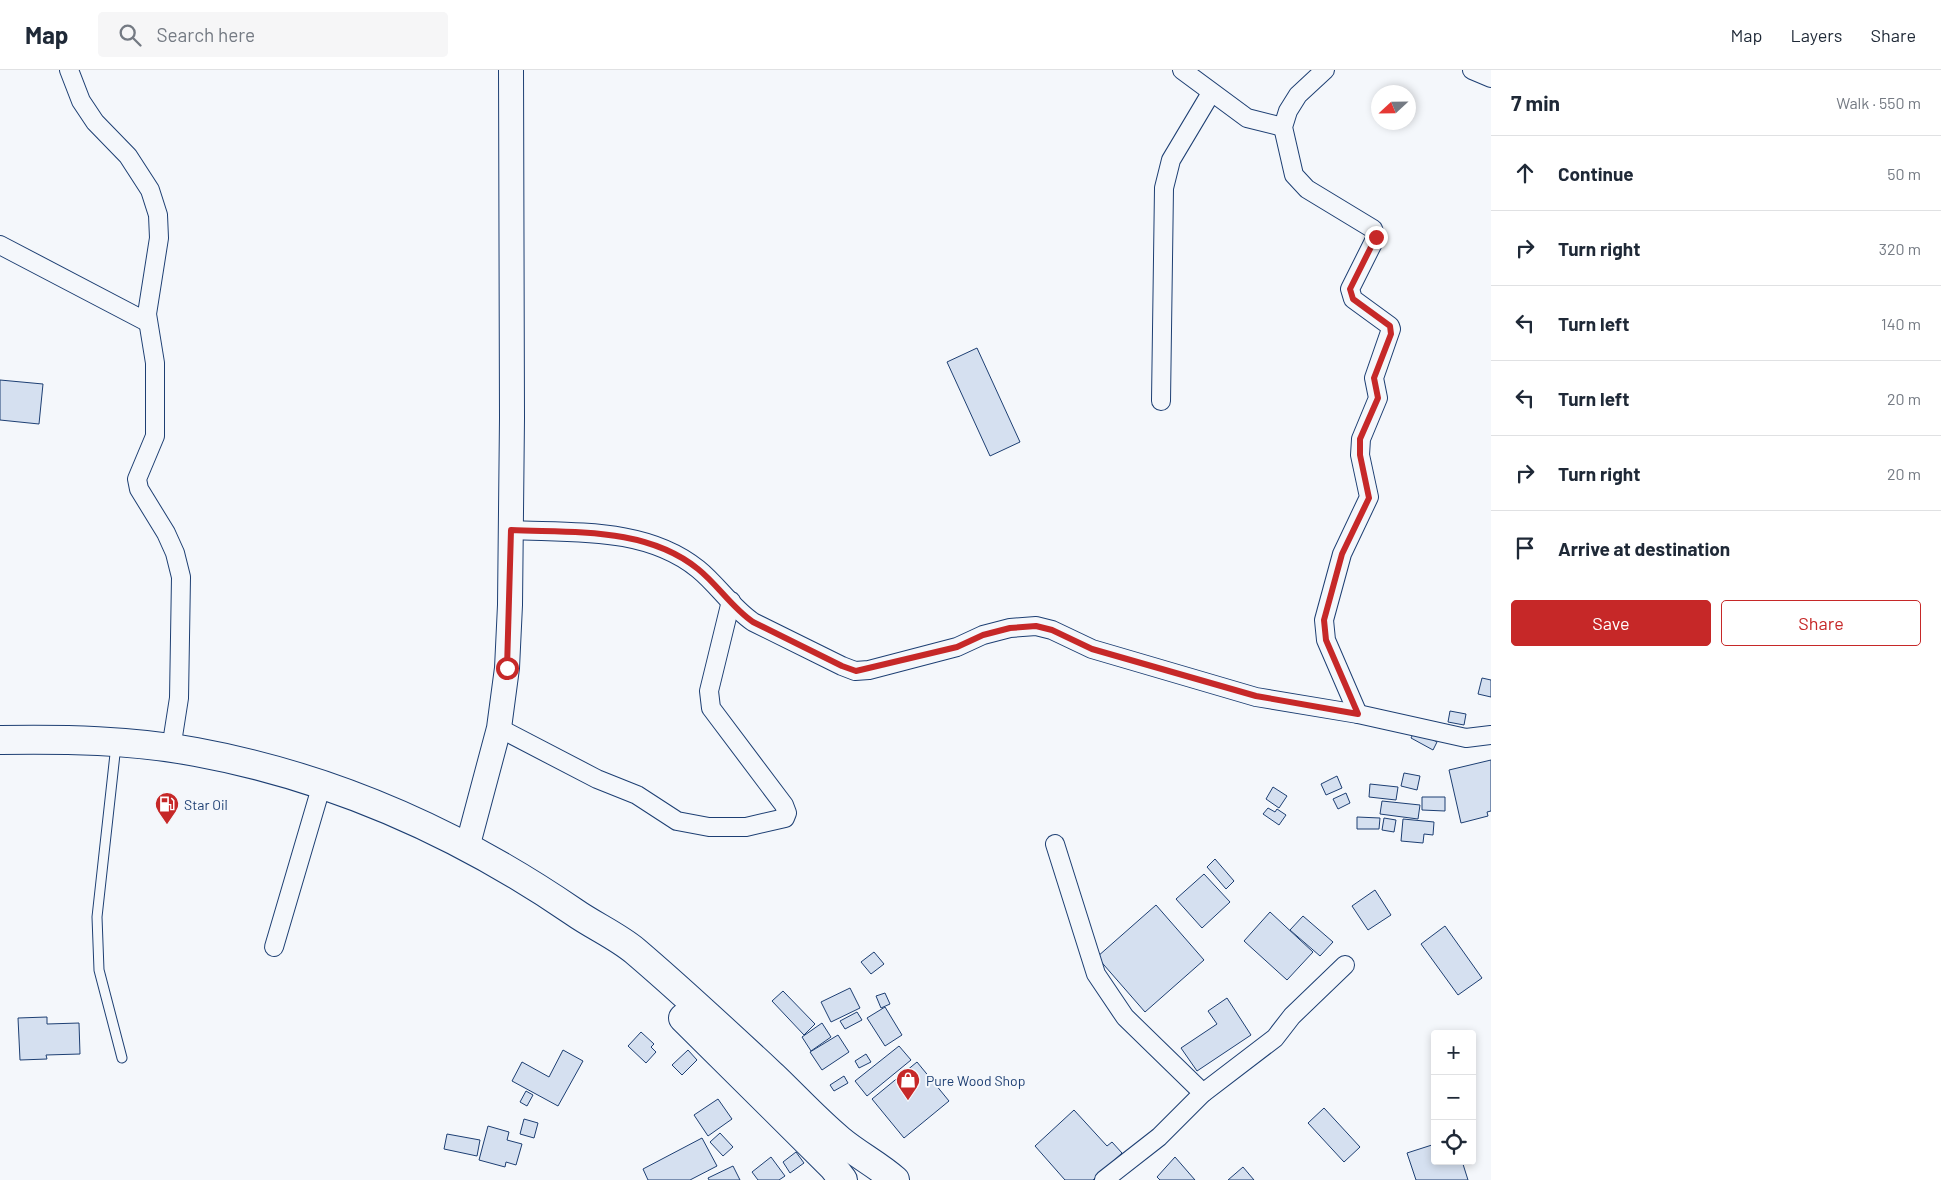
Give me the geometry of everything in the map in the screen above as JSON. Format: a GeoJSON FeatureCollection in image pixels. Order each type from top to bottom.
{"type":"FeatureCollection","features":[{"type":"Feature","properties":{"kind":"highway"},"geometry":{"type":"LineString","coordinates":[[0,740],[117,743],[195,752],[262,767],[322,784],[388,808],[532,884],[591,924],[633,949],[841,1141],[880,1167],[895,1180]]}},
{"type":"Feature","properties":{"kind":"highway"},"geometry":{"type":"LineString","coordinates":[[591,924],[826,1160],[843,1180]]}},
{"type":"Feature","properties":{"kind":"street"},"geometry":{"type":"LineString","coordinates":[[69,70],[81,101],[95,122],[128,156],[150,190],[158,215],[159,238],[147,322],[155,363],[155,436],[137,479],[139,489],[166,533],[175,553],[181,577],[179,698],[171,749]]}},
{"type":"Feature","properties":{"kind":"street"},"geometry":{"type":"LineString","coordinates":[[467,848],[499,728],[507,668],[511,530],[511,70]]}},
{"type":"Feature","properties":{"kind":"street"},"geometry":{"type":"LineString","coordinates":[[1182,70],[1210,93],[1247,118],[1283,127]]}},
{"type":"Feature","properties":{"kind":"street"},"geometry":{"type":"LineString","coordinates":[[1325,70],[1298,95],[1288,111],[1283,127],[1294,175],[1299,182],[1375,233],[1376,237],[1350,289],[1353,299],[1392,329],[1374,378],[1378,398],[1360,439],[1360,455],[1369,498],[1342,554],[1324,620],[1326,640],[1358,714]]}},
{"type":"Feature","properties":{"kind":"street"},"geometry":{"type":"LineString","coordinates":[[1472,70],[1491,78]]}},
{"type":"Feature","properties":{"kind":"street"},"geometry":{"type":"LineString","coordinates":[[1161,401],[1164,188],[1171,160],[1210,93]]}},
{"type":"Feature","properties":{"kind":"street"},"geometry":{"type":"LineString","coordinates":[[0,245],[147,322]]}},
{"type":"Feature","properties":{"kind":"street"},"geometry":{"type":"LineString","coordinates":[[511,530],[619,535],[667,550],[698,569],[731,601],[741,614],[753,622],[856,671],[957,647],[983,635],[1010,628],[1036,626],[1052,630],[1092,649],[1256,696],[1358,714],[1466,738],[1491,736]]}},
{"type":"Feature","properties":{"kind":"street"},"geometry":{"type":"LineString","coordinates":[[499,728],[597,779],[637,795],[677,821],[709,827],[746,827],[786,818],[787,813],[784,806],[711,708],[709,691],[731,601]]}},
{"type":"Feature","properties":{"kind":"street"},"geometry":{"type":"LineString","coordinates":[[274,947],[322,784]]}},
{"type":"Feature","properties":{"kind":"street"},"geometry":{"type":"LineString","coordinates":[[1055,844],[1096,974],[1126,1017],[1203,1093]]}},
{"type":"Feature","properties":{"kind":"street"},"geometry":{"type":"LineString","coordinates":[[1104,1180],[1159,1137],[1203,1093],[1275,1038],[1292,1016],[1345,965]]}},
{"type":"Feature","properties":{"kind":"lane"},"geometry":{"type":"LineString","coordinates":[[117,743],[97,917],[99,970],[122,1058]]}},
{"type":"Feature","properties":{"kind":"building"},"geometry":{"type":"Polygon","coordinates":[[[977,348],[1020,442],[990,456],[947,362],[977,348]]]}},
{"type":"Feature","properties":{"kind":"building"},"geometry":{"type":"Polygon","coordinates":[[[0,380],[43,384],[39,424],[0,420],[0,380]]]}},
{"type":"Feature","properties":{"kind":"building"},"geometry":{"type":"Polygon","coordinates":[[[1482,678],[1491,680],[1491,697],[1478,694],[1482,678]]]}},
{"type":"Feature","properties":{"kind":"building"},"geometry":{"type":"Polygon","coordinates":[[[1450,711],[1466,714],[1464,725],[1448,722],[1450,711]]]}},
{"type":"Feature","properties":{"kind":"building"},"geometry":{"type":"Polygon","coordinates":[[[1415,730],[1437,742],[1433,750],[1411,738],[1415,730]]]}},
{"type":"Feature","properties":{"kind":"building"},"geometry":{"type":"Polygon","coordinates":[[[1491,760],[1491,811],[1487,812],[1488,816],[1461,823],[1449,770],[1491,760]]]}},
{"type":"Feature","properties":{"kind":"building"},"geometry":{"type":"Polygon","coordinates":[[[1404,773],[1420,776],[1417,790],[1401,786],[1404,773]]]}},
{"type":"Feature","properties":{"kind":"building"},"geometry":{"type":"Polygon","coordinates":[[[1337,776],[1342,788],[1326,795],[1321,784],[1337,776]]]}},
{"type":"Feature","properties":{"kind":"building"},"geometry":{"type":"Polygon","coordinates":[[[1370,784],[1398,787],[1396,800],[1369,797],[1370,784]]]}},
{"type":"Feature","properties":{"kind":"building"},"geometry":{"type":"Polygon","coordinates":[[[1273,787],[1287,796],[1279,808],[1266,799],[1273,787]]]}},
{"type":"Feature","properties":{"kind":"building"},"geometry":{"type":"Polygon","coordinates":[[[1346,793],[1350,803],[1338,809],[1333,799],[1346,793]]]}},
{"type":"Feature","properties":{"kind":"building"},"geometry":{"type":"Polygon","coordinates":[[[1422,797],[1445,797],[1445,811],[1422,810],[1422,797]]]}},
{"type":"Feature","properties":{"kind":"building"},"geometry":{"type":"Polygon","coordinates":[[[1382,801],[1420,805],[1418,819],[1380,814],[1382,801]]]}},
{"type":"Feature","properties":{"kind":"building"},"geometry":{"type":"Polygon","coordinates":[[[1268,808],[1275,812],[1277,809],[1286,815],[1279,825],[1263,814],[1268,808]]]}},
{"type":"Feature","properties":{"kind":"building"},"geometry":{"type":"Polygon","coordinates":[[[1357,817],[1380,818],[1379,829],[1357,829],[1357,817]]]}},
{"type":"Feature","properties":{"kind":"building"},"geometry":{"type":"Polygon","coordinates":[[[1384,818],[1396,820],[1394,832],[1382,830],[1384,818]]]}},
{"type":"Feature","properties":{"kind":"building"},"geometry":{"type":"Polygon","coordinates":[[[1403,819],[1434,822],[1433,835],[1424,834],[1423,843],[1401,841],[1403,819]]]}},
{"type":"Feature","properties":{"kind":"building"},"geometry":{"type":"Polygon","coordinates":[[[1215,859],[1234,881],[1226,889],[1207,867],[1215,859]]]}},
{"type":"Feature","properties":{"kind":"building"},"geometry":{"type":"Polygon","coordinates":[[[1204,874],[1230,902],[1202,928],[1176,899],[1204,874]]]}},
{"type":"Feature","properties":{"kind":"building"},"geometry":{"type":"Polygon","coordinates":[[[1375,890],[1391,915],[1368,930],[1352,906],[1375,890]]]}},
{"type":"Feature","properties":{"kind":"building"},"geometry":{"type":"Polygon","coordinates":[[[1156,905],[1204,960],[1145,1012],[1097,957],[1156,905]]]}},
{"type":"Feature","properties":{"kind":"building"},"geometry":{"type":"Polygon","coordinates":[[[1270,912],[1313,952],[1287,980],[1244,941],[1270,912]]]}},
{"type":"Feature","properties":{"kind":"building"},"geometry":{"type":"Polygon","coordinates":[[[1303,916],[1333,942],[1320,956],[1290,930],[1303,916]]]}},
{"type":"Feature","properties":{"kind":"building"},"geometry":{"type":"Polygon","coordinates":[[[1445,926],[1482,978],[1458,995],[1421,944],[1445,926]]]}},
{"type":"Feature","properties":{"kind":"building"},"geometry":{"type":"Polygon","coordinates":[[[874,952],[884,964],[871,974],[861,962],[874,952]]]}},
{"type":"Feature","properties":{"kind":"building"},"geometry":{"type":"Polygon","coordinates":[[[850,988],[860,1008],[831,1022],[821,1002],[850,988]]]}},
{"type":"Feature","properties":{"kind":"building"},"geometry":{"type":"Polygon","coordinates":[[[783,991],[815,1024],[804,1035],[772,1001],[783,991]]]}},
{"type":"Feature","properties":{"kind":"building"},"geometry":{"type":"Polygon","coordinates":[[[885,993],[890,1004],[881,1008],[876,996],[885,993]]]}},
{"type":"Feature","properties":{"kind":"building"},"geometry":{"type":"Polygon","coordinates":[[[1227,998],[1251,1035],[1197,1071],[1181,1048],[1217,1024],[1208,1011],[1227,998]]]}},
{"type":"Feature","properties":{"kind":"building"},"geometry":{"type":"Polygon","coordinates":[[[885,1007],[902,1035],[885,1046],[867,1018],[885,1007]]]}},
{"type":"Feature","properties":{"kind":"building"},"geometry":{"type":"Polygon","coordinates":[[[857,1012],[862,1020],[845,1029],[840,1021],[857,1012]]]}},
{"type":"Feature","properties":{"kind":"building"},"geometry":{"type":"Polygon","coordinates":[[[47,1017],[47,1024],[79,1023],[80,1054],[46,1055],[47,1059],[20,1060],[18,1018],[47,1017]]]}},
{"type":"Feature","properties":{"kind":"building"},"geometry":{"type":"Polygon","coordinates":[[[822,1023],[831,1037],[811,1051],[802,1037],[822,1023]]]}},
{"type":"Feature","properties":{"kind":"building"},"geometry":{"type":"Polygon","coordinates":[[[641,1032],[654,1044],[651,1047],[656,1052],[646,1063],[628,1046],[641,1032]]]}},
{"type":"Feature","properties":{"kind":"building"},"geometry":{"type":"Polygon","coordinates":[[[838,1035],[849,1052],[822,1070],[810,1052],[838,1035]]]}},
{"type":"Feature","properties":{"kind":"building"},"geometry":{"type":"Polygon","coordinates":[[[899,1046],[911,1060],[867,1096],[855,1081],[899,1046]]]}},
{"type":"Feature","properties":{"kind":"building"},"geometry":{"type":"Polygon","coordinates":[[[563,1050],[583,1061],[558,1106],[512,1081],[522,1062],[549,1077],[563,1050]]]}},
{"type":"Feature","properties":{"kind":"building"},"geometry":{"type":"Polygon","coordinates":[[[688,1050],[697,1060],[682,1075],[672,1065],[688,1050]]]}},
{"type":"Feature","properties":{"kind":"building"},"geometry":{"type":"Polygon","coordinates":[[[866,1054],[871,1062],[859,1068],[855,1061],[866,1054]]]}},
{"type":"Feature","properties":{"kind":"building"},"geometry":{"type":"Polygon","coordinates":[[[917,1062],[949,1101],[904,1138],[872,1099],[917,1062]]]}},
{"type":"Feature","properties":{"kind":"building"},"geometry":{"type":"Polygon","coordinates":[[[844,1076],[848,1083],[834,1091],[830,1085],[844,1076]]]}},
{"type":"Feature","properties":{"kind":"building"},"geometry":{"type":"Polygon","coordinates":[[[526,1091],[533,1095],[527,1106],[520,1102],[526,1091]]]}},
{"type":"Feature","properties":{"kind":"building"},"geometry":{"type":"Polygon","coordinates":[[[718,1099],[732,1119],[708,1136],[694,1115],[718,1099]]]}},
{"type":"Feature","properties":{"kind":"building"},"geometry":{"type":"Polygon","coordinates":[[[1324,1108],[1360,1147],[1344,1162],[1308,1123],[1324,1108]]]}},
{"type":"Feature","properties":{"kind":"building"},"geometry":{"type":"Polygon","coordinates":[[[1074,1110],[1107,1146],[1112,1142],[1122,1153],[1093,1180],[1065,1180],[1035,1146],[1074,1110]]]}},
{"type":"Feature","properties":{"kind":"building"},"geometry":{"type":"Polygon","coordinates":[[[524,1119],[538,1123],[534,1138],[520,1134],[524,1119]]]}},
{"type":"Feature","properties":{"kind":"building"},"geometry":{"type":"Polygon","coordinates":[[[488,1126],[509,1132],[507,1140],[522,1144],[516,1165],[506,1162],[505,1167],[479,1160],[488,1126]]]}},
{"type":"Feature","properties":{"kind":"building"},"geometry":{"type":"Polygon","coordinates":[[[720,1133],[733,1147],[723,1156],[710,1142],[720,1133]]]}},
{"type":"Feature","properties":{"kind":"building"},"geometry":{"type":"Polygon","coordinates":[[[447,1134],[480,1140],[477,1156],[444,1149],[447,1134]]]}},
{"type":"Feature","properties":{"kind":"building"},"geometry":{"type":"Polygon","coordinates":[[[702,1138],[717,1166],[690,1180],[648,1180],[643,1169],[702,1138]]]}},
{"type":"Feature","properties":{"kind":"building"},"geometry":{"type":"Polygon","coordinates":[[[1431,1145],[1431,1165],[1463,1165],[1468,1180],[1416,1180],[1407,1153],[1431,1145]]]}},
{"type":"Feature","properties":{"kind":"building"},"geometry":{"type":"Polygon","coordinates":[[[796,1152],[804,1163],[790,1173],[783,1162],[796,1152]]]}},
{"type":"Feature","properties":{"kind":"building"},"geometry":{"type":"Polygon","coordinates":[[[771,1157],[785,1176],[779,1180],[758,1180],[752,1172],[771,1157]]]}},
{"type":"Feature","properties":{"kind":"building"},"geometry":{"type":"Polygon","coordinates":[[[1175,1157],[1195,1180],[1160,1180],[1157,1177],[1175,1157]]]}},
{"type":"Feature","properties":{"kind":"building"},"geometry":{"type":"Polygon","coordinates":[[[733,1166],[740,1180],[709,1180],[708,1178],[733,1166]]]}},
{"type":"Feature","properties":{"kind":"building"},"geometry":{"type":"Polygon","coordinates":[[[1243,1167],[1254,1180],[1228,1180],[1243,1167]]]}},
{"type":"Feature","properties":{"kind":"place","name":"Star Oil"},"geometry":{"type":"Point","coordinates":[167,825]}},
{"type":"Feature","properties":{"kind":"place","name":"Pure Wood Shop"},"geometry":{"type":"Point","coordinates":[908,1101]}},
{"type":"Feature","properties":{"kind":"route"},"geometry":{"type":"LineString","coordinates":[[507,668],[511,530],[619,535],[667,550],[698,569],[731,601],[741,614],[753,622],[856,671],[869,670],[957,647],[983,635],[1010,628],[1036,626],[1052,630],[1092,649],[1256,696],[1358,714],[1326,640],[1324,620],[1342,554],[1369,498],[1360,455],[1360,439],[1378,398],[1374,378],[1392,329],[1353,299],[1350,289],[1376,237]]}}]}
